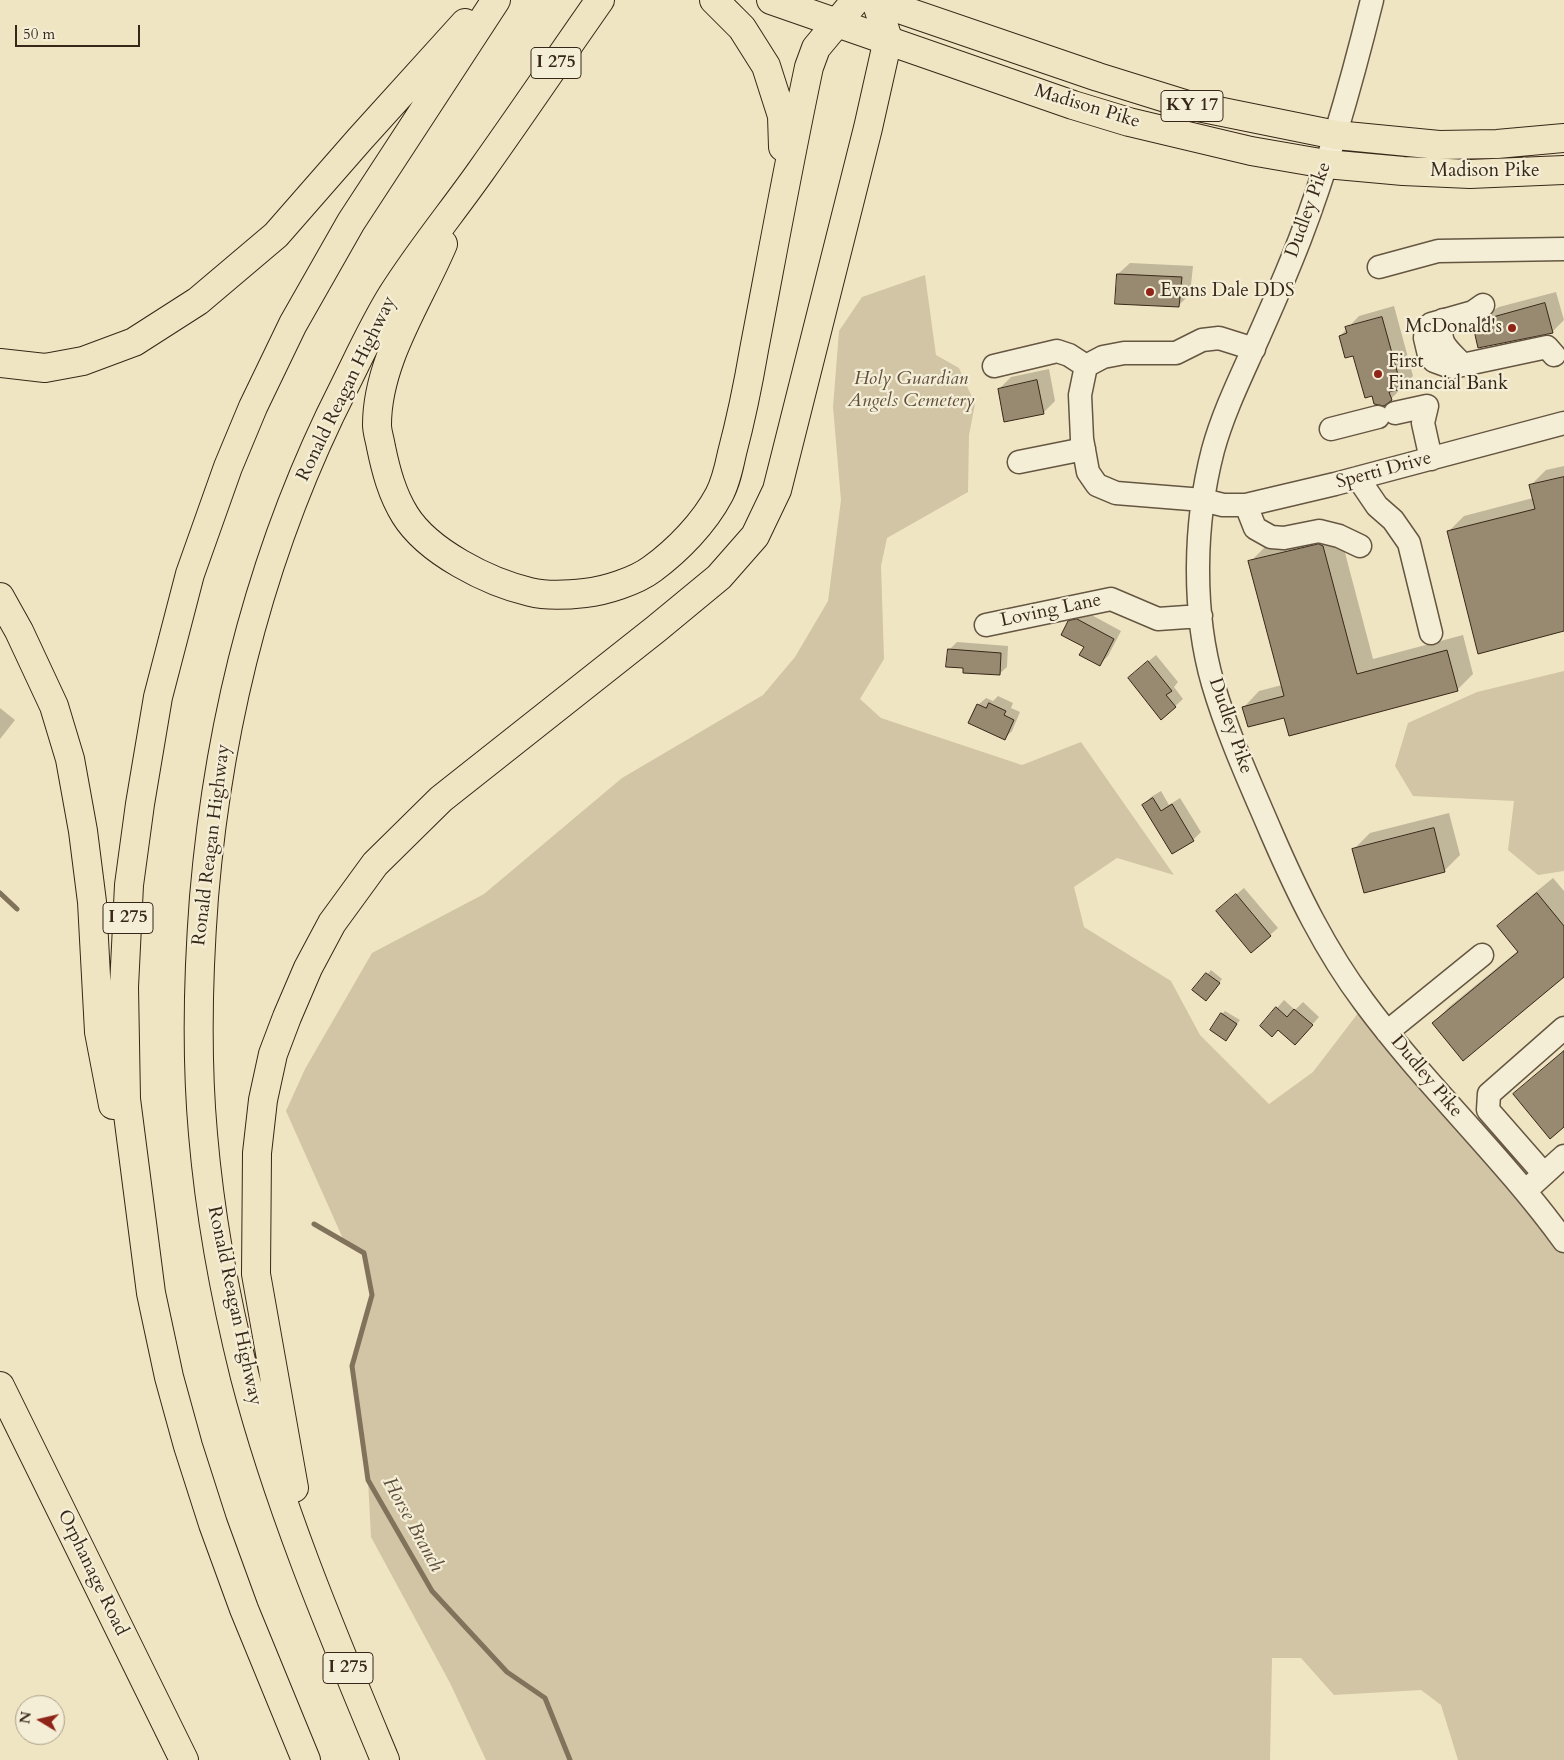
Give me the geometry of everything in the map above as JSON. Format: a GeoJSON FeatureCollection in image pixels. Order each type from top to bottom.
{"type":"FeatureCollection","features":[{"type":"Feature","properties":{"kind":"main road"},"geometry":{"type":"LineString","coordinates":[[0,363],[45,368],[83,361],[134,342],[198,301],[276,234],[395,99],[487,0]]}},
{"type":"Feature","properties":{"kind":"main road","name":"I 275"},"geometry":{"type":"LineString","coordinates":[[306,1760],[244,1609],[213,1524],[169,1378],[150,1294],[126,1098],[124,987],[129,885],[149,744],[158,697],[190,574],[228,467],[253,407],[293,324],[351,222],[496,0]]}},
{"type":"Feature","properties":{"kind":"main road","name":"Ronald Reagan Highway"},"geometry":{"type":"LineString","coordinates":[[386,1760],[310,1575],[274,1472],[246,1380],[221,1265],[203,1134],[198,1050],[199,955],[208,846],[222,754],[241,661],[281,532],[328,419],[393,294],[600,0]]}},
{"type":"Feature","properties":{"kind":"main road"},"geometry":{"type":"LineString","coordinates":[[714,0],[742,28],[766,66],[782,116],[784,195]]}},
{"type":"Feature","properties":{"kind":"main road","name":"Madison Pike"},"geometry":{"type":"LineString","coordinates":[[771,0],[1129,122],[1251,151],[1326,164],[1403,172],[1470,174],[1564,170]]}},
{"type":"Feature","properties":{"kind":"main road"},"geometry":{"type":"LineString","coordinates":[[310,1575],[256,1274],[257,1154],[262,1109],[274,1054],[287,1017],[308,968],[332,922],[375,864],[441,799],[719,577],[755,536],[777,490],[868,128],[888,39],[868,0],[837,23],[816,48],[809,67],[742,414],[725,480],[719,496],[701,522],[676,548],[651,570],[620,584],[586,593],[554,594],[532,592],[470,569],[442,552],[405,516],[391,486],[384,465],[377,426],[388,363],[400,334],[431,272],[465,192]]}},
{"type":"Feature","properties":{"kind":"main road","name":"Madison Pike"},"geometry":{"type":"LineString","coordinates":[[868,0],[1098,78],[1188,105],[1336,135],[1438,145],[1497,144],[1564,138]]}},
{"type":"Feature","properties":{"kind":"main road"},"geometry":{"type":"LineString","coordinates":[[0,597],[19,631],[54,706],[70,759],[83,831],[92,902],[99,1032],[150,1294]]}},
{"type":"Feature","properties":{"kind":"main road","name":"Orphanage Road"},"geometry":{"type":"LineString","coordinates":[[0,1386],[184,1760]]}},
{"type":"Feature","properties":{"kind":"street","name":"Dudley Pike"},"geometry":{"type":"LineString","coordinates":[[1372,0],[1336,135],[1301,237],[1229,403],[1213,450],[1200,522],[1199,579],[1202,616],[1212,680],[1225,723],[1283,860],[1312,920],[1336,963],[1365,1004],[1418,1070],[1564,1241]]}},
{"type":"Feature","properties":{"kind":"street"},"geometry":{"type":"LineString","coordinates":[[1379,267],[1438,251],[1564,249]]}},
{"type":"Feature","properties":{"kind":"street"},"geometry":{"type":"LineString","coordinates":[[1483,305],[1473,312],[1431,324],[1426,329],[1425,338],[1429,355],[1434,361],[1453,367],[1548,347],[1554,355]]}},
{"type":"Feature","properties":{"kind":"street"},"geometry":{"type":"LineString","coordinates":[[994,366],[1057,351],[1069,355],[1086,366],[1103,357],[1124,353],[1176,353],[1202,340],[1219,338],[1254,349]]}},
{"type":"Feature","properties":{"kind":"street","name":"Sperti Drive"},"geometry":{"type":"LineString","coordinates":[[1086,366],[1080,395],[1084,449],[1088,472],[1097,485],[1116,492],[1204,500],[1223,505],[1246,504],[1358,478],[1564,423]]}},
{"type":"Feature","properties":{"kind":"street"},"geometry":{"type":"LineString","coordinates":[[1331,429],[1427,406],[1423,423],[1431,458]]}},
{"type":"Feature","properties":{"kind":"street"},"geometry":{"type":"LineString","coordinates":[[1019,462],[1084,449]]}},
{"type":"Feature","properties":{"kind":"street"},"geometry":{"type":"LineString","coordinates":[[1358,478],[1377,506],[1393,520],[1409,543],[1431,632]]}},
{"type":"Feature","properties":{"kind":"street"},"geometry":{"type":"LineString","coordinates":[[1246,504],[1255,528],[1270,537],[1284,538],[1318,530],[1339,536],[1360,546]]}},
{"type":"Feature","properties":{"kind":"street","name":"Loving Lane"},"geometry":{"type":"LineString","coordinates":[[986,625],[1111,599],[1158,619],[1202,616]]}},
{"type":"Feature","properties":{"kind":"street"},"geometry":{"type":"LineString","coordinates":[[1388,1032],[1482,954]]}},
{"type":"Feature","properties":{"kind":"street"},"geometry":{"type":"LineString","coordinates":[[1544,1174],[1488,1110],[1489,1094],[1564,1028]]}},
{"type":"Feature","properties":{"kind":"street"},"geometry":{"type":"LineString","coordinates":[[1524,1192],[1564,1156]]}},
{"type":"Feature","properties":{"kind":"green space","name":"Holy Guardian Angels Cemetery"},"geometry":{"type":"Polygon","coordinates":[[[925,275],[936,355],[959,368],[975,404],[969,435],[968,492],[887,538],[881,566],[884,659],[860,699],[881,718],[1022,765],[1081,742],[1174,875],[1117,858],[1074,887],[1084,927],[1171,981],[1200,1035],[1269,1104],[1313,1072],[1365,1004],[1564,1241],[1564,1760],[1458,1760],[1441,1705],[1421,1690],[1334,1695],[1301,1658],[1272,1658],[1270,1760],[486,1760],[450,1683],[371,1537],[368,1480],[352,1366],[372,1295],[364,1253],[344,1241],[286,1111],[305,1069],[372,953],[484,894],[622,778],[763,695],[795,657],[828,601],[841,500],[833,407],[839,331],[862,297],[925,275]]]}},
{"type":"Feature","properties":{"kind":"green space"},"geometry":{"type":"Polygon","coordinates":[[[1564,671],[1564,871],[1538,875],[1508,850],[1514,801],[1413,796],[1395,766],[1408,723],[1477,692],[1564,671]]]}},
{"type":"Feature","properties":{"kind":"building","name":"Evans Dale DDS"},"geometry":{"type":"Polygon","coordinates":[[[1117,274],[1182,277],[1179,307],[1115,304],[1117,274]]]}},
{"type":"Feature","properties":{"kind":"building","name":"McDonald's"},"geometry":{"type":"Polygon","coordinates":[[[1545,303],[1553,333],[1478,348],[1473,326],[1486,319],[1545,303]]]}},
{"type":"Feature","properties":{"kind":"building","name":"First Financial Bank"},"geometry":{"type":"Polygon","coordinates":[[[1382,317],[1402,389],[1389,392],[1392,400],[1384,406],[1374,404],[1372,396],[1365,398],[1353,356],[1345,358],[1339,336],[1347,333],[1345,327],[1382,317]]]}},
{"type":"Feature","properties":{"kind":"building"},"geometry":{"type":"Polygon","coordinates":[[[1037,380],[1044,414],[1004,422],[998,389],[1037,380]]]}},
{"type":"Feature","properties":{"kind":"building"},"geometry":{"type":"Polygon","coordinates":[[[1564,477],[1564,631],[1478,654],[1447,531],[1535,509],[1529,485],[1564,477]]]}},
{"type":"Feature","properties":{"kind":"building"},"geometry":{"type":"Polygon","coordinates":[[[1319,544],[1323,546],[1357,674],[1447,650],[1458,691],[1289,736],[1284,718],[1248,727],[1242,707],[1284,696],[1248,561],[1319,544]]]}},
{"type":"Feature","properties":{"kind":"building"},"geometry":{"type":"Polygon","coordinates":[[[1077,619],[1114,639],[1100,666],[1079,655],[1084,647],[1061,635],[1068,621],[1077,619]]]}},
{"type":"Feature","properties":{"kind":"building"},"geometry":{"type":"Polygon","coordinates":[[[948,649],[1001,653],[1000,675],[963,673],[963,668],[946,667],[948,649]]]}},
{"type":"Feature","properties":{"kind":"building"},"geometry":{"type":"Polygon","coordinates":[[[1148,661],[1172,691],[1166,695],[1176,707],[1161,720],[1128,678],[1148,661]]]}},
{"type":"Feature","properties":{"kind":"building"},"geometry":{"type":"Polygon","coordinates":[[[989,703],[1006,711],[1004,715],[1014,720],[1005,740],[968,723],[977,704],[986,708],[989,703]]]}},
{"type":"Feature","properties":{"kind":"building"},"geometry":{"type":"Polygon","coordinates":[[[1153,798],[1161,811],[1172,804],[1194,841],[1172,854],[1142,805],[1153,798]]]}},
{"type":"Feature","properties":{"kind":"building"},"geometry":{"type":"Polygon","coordinates":[[[1434,828],[1445,872],[1364,893],[1352,849],[1434,828]]]}},
{"type":"Feature","properties":{"kind":"building"},"geometry":{"type":"Polygon","coordinates":[[[1537,893],[1564,926],[1564,977],[1463,1061],[1432,1023],[1518,952],[1497,926],[1537,893]]]}},
{"type":"Feature","properties":{"kind":"building"},"geometry":{"type":"Polygon","coordinates":[[[1236,894],[1271,936],[1251,953],[1216,911],[1236,894]]]}},
{"type":"Feature","properties":{"kind":"building"},"geometry":{"type":"Polygon","coordinates":[[[1206,973],[1220,983],[1206,1001],[1192,990],[1206,973]]]}},
{"type":"Feature","properties":{"kind":"building"},"geometry":{"type":"Polygon","coordinates":[[[1276,1007],[1287,1017],[1294,1009],[1313,1025],[1295,1045],[1278,1030],[1272,1037],[1260,1026],[1276,1007]]]}},
{"type":"Feature","properties":{"kind":"building"},"geometry":{"type":"Polygon","coordinates":[[[1221,1013],[1237,1024],[1226,1041],[1210,1030],[1221,1013]]]}},
{"type":"Feature","properties":{"kind":"building"},"geometry":{"type":"Polygon","coordinates":[[[1564,1051],[1564,1127],[1550,1139],[1513,1094],[1564,1051]]]}},
{"type":"Feature","properties":{"kind":"waterway","name":"Horse Branch"},"geometry":{"type":"LineString","coordinates":[[0,893],[17,909]]}},
{"type":"Feature","properties":{"kind":"waterway","name":"Horse Branch"},"geometry":{"type":"LineString","coordinates":[[314,1224],[364,1253],[372,1295],[352,1366],[368,1480],[432,1591],[507,1672],[545,1698],[570,1760]]}},
{"type":"Feature","properties":{"kind":"place","name":"Evans Dale DDS"},"geometry":{"type":"Point","coordinates":[1150,292]}},
{"type":"Feature","properties":{"kind":"place","name":"McDonald's"},"geometry":{"type":"Point","coordinates":[1512,328]}},
{"type":"Feature","properties":{"kind":"place","name":"First Financial Bank"},"geometry":{"type":"Point","coordinates":[1378,374]}}]}
